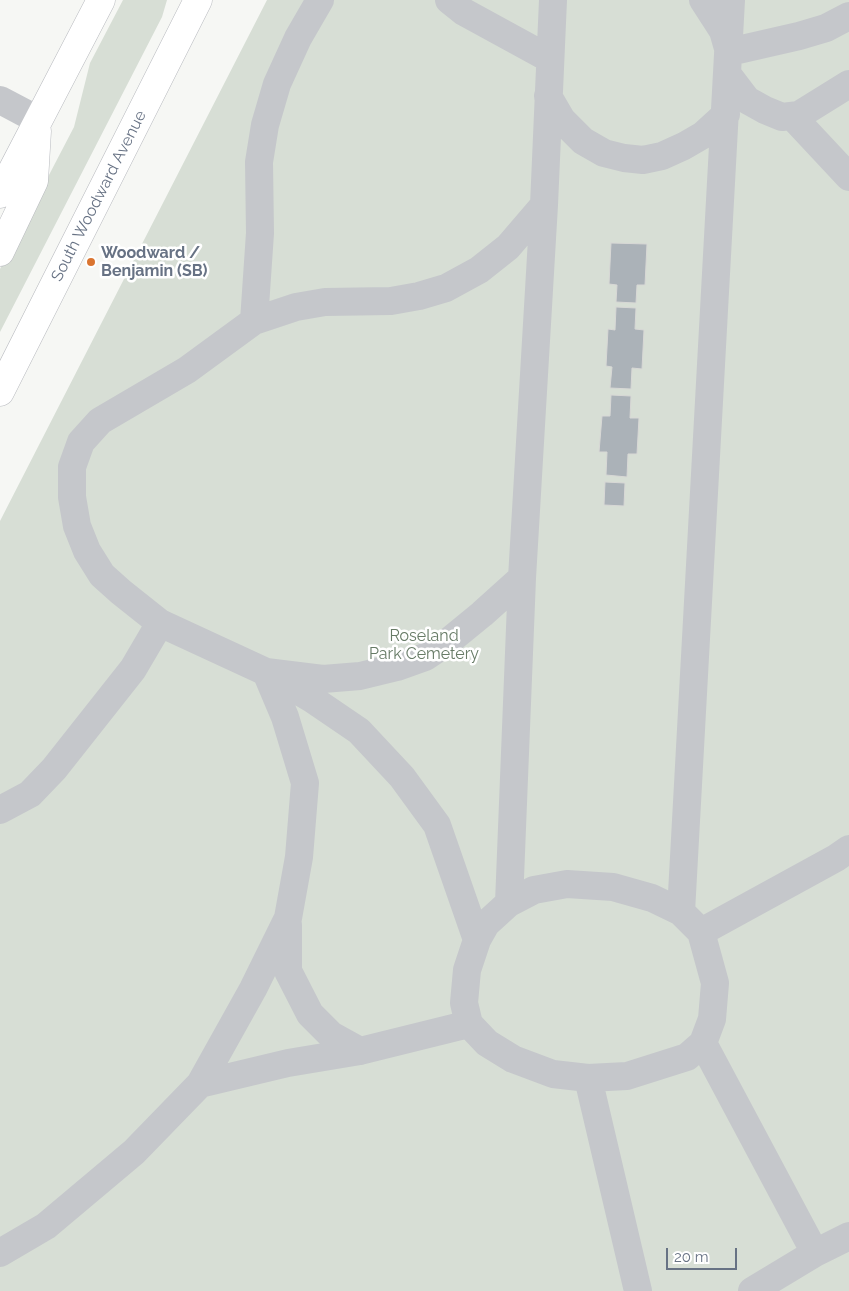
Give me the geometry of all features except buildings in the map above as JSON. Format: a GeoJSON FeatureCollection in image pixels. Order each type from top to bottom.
{"type":"FeatureCollection","features":[{"type":"Feature","properties":{"kind":"main road"},"geometry":{"type":"LineString","coordinates":[[0,194],[101,0]]}},
{"type":"Feature","properties":{"kind":"main road","name":"South Woodward Avenue"},"geometry":{"type":"LineString","coordinates":[[2,386],[192,6]]}},
{"type":"Feature","properties":{"kind":"main road"},"geometry":{"type":"LineString","coordinates":[[0,252],[34,181],[38,120]]}},
{"type":"Feature","properties":{"kind":"street"},"geometry":{"type":"LineString","coordinates":[[254,321],[260,233],[259,162],[265,125],[277,84],[298,38],[320,0]]}},
{"type":"Feature","properties":{"kind":"street"},"geometry":{"type":"LineString","coordinates":[[449,0],[464,12],[550,59]]}},
{"type":"Feature","properties":{"kind":"street"},"geometry":{"type":"LineString","coordinates":[[703,0],[723,31],[728,63],[747,100],[782,117],[799,115],[849,84]]}},
{"type":"Feature","properties":{"kind":"street"},"geometry":{"type":"LineString","coordinates":[[681,912],[731,0]]}},
{"type":"Feature","properties":{"kind":"street"},"geometry":{"type":"LineString","coordinates":[[509,903],[522,578],[544,205],[550,59],[558,5]]}},
{"type":"Feature","properties":{"kind":"street"},"geometry":{"type":"LineString","coordinates":[[728,63],[799,36],[826,28],[849,16]]}},
{"type":"Feature","properties":{"kind":"street"},"geometry":{"type":"LineString","coordinates":[[548,96],[562,120],[583,141],[604,153],[643,160],[662,156],[684,146],[703,135],[726,114]]}},
{"type":"Feature","properties":{"kind":"street"},"geometry":{"type":"LineString","coordinates":[[0,100],[38,120]]}},
{"type":"Feature","properties":{"kind":"street"},"geometry":{"type":"LineString","coordinates":[[792,116],[849,177]]}},
{"type":"Feature","properties":{"kind":"street"},"geometry":{"type":"LineString","coordinates":[[477,940],[437,825],[402,777],[359,731],[312,699],[266,672],[160,623],[102,575],[87,551],[77,526],[72,497],[72,468],[81,442],[100,421],[187,370],[254,321],[296,307],[315,303],[391,301],[419,296],[446,288],[479,270],[508,247],[544,205]]}},
{"type":"Feature","properties":{"kind":"street"},"geometry":{"type":"LineString","coordinates":[[266,672],[323,679],[360,676],[397,667],[424,657],[449,641],[522,578]]}},
{"type":"Feature","properties":{"kind":"street"},"geometry":{"type":"LineString","coordinates":[[0,810],[30,794],[54,769],[133,669],[160,623]]}},
{"type":"Feature","properties":{"kind":"street"},"geometry":{"type":"LineString","coordinates":[[266,672],[285,717],[305,783],[299,857],[288,918],[288,971],[310,1014],[331,1034],[360,1051]]}},
{"type":"Feature","properties":{"kind":"street"},"geometry":{"type":"LineString","coordinates":[[701,932],[849,849]]}},
{"type":"Feature","properties":{"kind":"street"},"geometry":{"type":"LineString","coordinates":[[567,884],[613,887],[652,898],[681,912],[701,932],[716,983],[712,1019],[703,1043],[688,1057],[627,1076],[588,1078],[553,1074],[513,1059],[487,1043],[469,1024],[464,1003],[467,970],[477,940],[486,924],[509,903],[534,890],[567,884]]}},
{"type":"Feature","properties":{"kind":"street"},"geometry":{"type":"LineString","coordinates":[[0,1253],[46,1226],[134,1152],[200,1084],[253,989],[288,918]]}},
{"type":"Feature","properties":{"kind":"street"},"geometry":{"type":"LineString","coordinates":[[200,1084],[288,1063],[360,1051],[469,1024]]}},
{"type":"Feature","properties":{"kind":"street"},"geometry":{"type":"LineString","coordinates":[[703,1043],[815,1253]]}},
{"type":"Feature","properties":{"kind":"street"},"geometry":{"type":"LineString","coordinates":[[588,1078],[638,1291]]}},
{"type":"Feature","properties":{"kind":"street"},"geometry":{"type":"LineString","coordinates":[[752,1291],[815,1253],[849,1236]]}},
{"type":"Feature","properties":{"kind":"green space"},"geometry":{"type":"Polygon","coordinates":[[[123,0],[167,0],[162,17],[0,332],[0,269],[74,127],[90,63],[123,0]]]}},
{"type":"Feature","properties":{"kind":"green space","name":"Roseland Park Cemetery"},"geometry":{"type":"Polygon","coordinates":[[[267,0],[849,0],[849,1291],[0,1291],[0,521],[267,0]]]}},
{"type":"Feature","properties":{"kind":"place","name":"Woodward / Benjamin (SB)"},"geometry":{"type":"Point","coordinates":[91,262]}}]}
